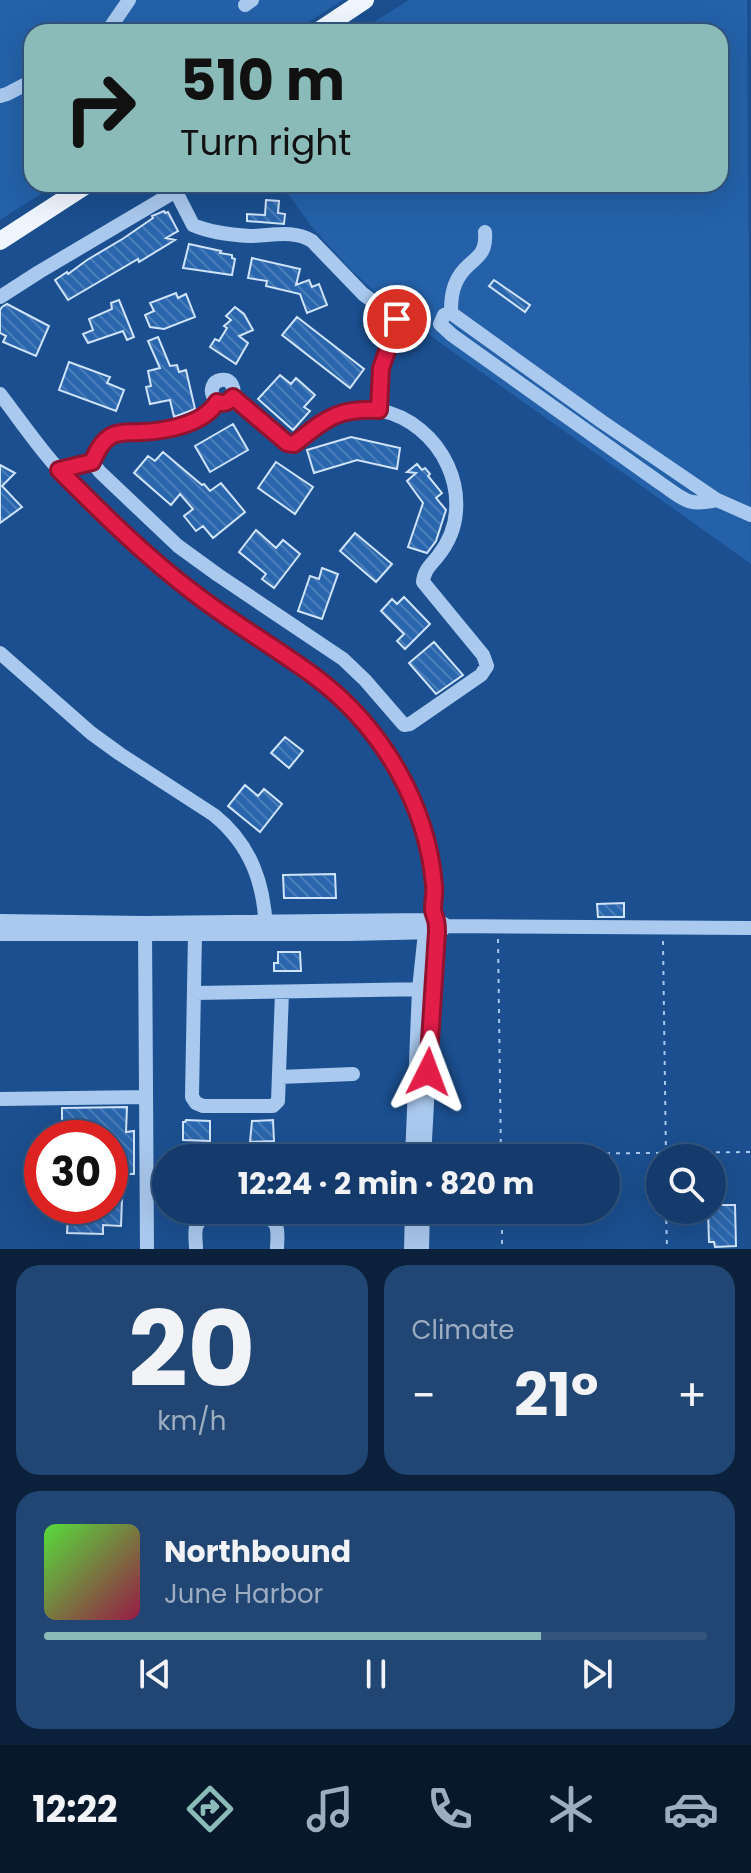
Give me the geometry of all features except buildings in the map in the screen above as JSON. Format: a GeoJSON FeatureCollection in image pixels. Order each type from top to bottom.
{"type":"FeatureCollection","features":[{"type":"Feature","properties":{"kind":"main road"},"geometry":{"type":"LineString","coordinates":[[329,24],[365,0]]}},
{"type":"Feature","properties":{"kind":"main road"},"geometry":{"type":"LineString","coordinates":[[0,241],[76,192]]}},
{"type":"Feature","properties":{"kind":"street"},"geometry":{"type":"LineString","coordinates":[[112,24],[129,0]]}},
{"type":"Feature","properties":{"kind":"street"},"geometry":{"type":"LineString","coordinates":[[0,96],[24,86]]}},
{"type":"Feature","properties":{"kind":"street"},"geometry":{"type":"LineString","coordinates":[[0,297],[166,192]]}},
{"type":"Feature","properties":{"kind":"street"},"geometry":{"type":"LineString","coordinates":[[176,192],[193,225],[201,229],[248,236],[302,235],[312,241],[363,294],[397,319],[381,368],[379,410]]}},
{"type":"Feature","properties":{"kind":"street"},"geometry":{"type":"LineString","coordinates":[[485,232],[483,252],[460,275],[451,295],[451,313],[717,500],[751,515]]}},
{"type":"Feature","properties":{"kind":"street"},"geometry":{"type":"LineString","coordinates":[[59,470],[92,462],[108,437],[169,429],[212,411],[217,402],[211,392],[217,381],[229,381],[235,391],[233,397],[291,444],[333,415],[363,409],[394,413],[435,443],[451,472],[457,495],[455,526],[439,555],[427,568],[423,582],[483,655],[487,666],[481,675],[410,724],[404,725],[343,659],[178,546],[92,462]]}},
{"type":"Feature","properties":{"kind":"street"},"geometry":{"type":"LineString","coordinates":[[0,394],[59,470],[110,521],[192,592],[317,678],[360,716],[397,768],[428,847],[434,888],[434,924],[425,988],[419,1144]]}},
{"type":"Feature","properties":{"kind":"street"},"geometry":{"type":"LineString","coordinates":[[0,653],[91,733],[226,824],[251,859],[261,891],[266,928]]}},
{"type":"Feature","properties":{"kind":"street"},"geometry":{"type":"LineString","coordinates":[[0,921],[145,928],[195,934],[266,928]]}},
{"type":"Feature","properties":{"kind":"street"},"geometry":{"type":"LineString","coordinates":[[0,934],[145,928],[266,928],[349,934],[434,924],[751,928]]}},
{"type":"Feature","properties":{"kind":"street"},"geometry":{"type":"LineString","coordinates":[[145,928],[147,1249]]}},
{"type":"Feature","properties":{"kind":"street"},"geometry":{"type":"LineString","coordinates":[[195,934],[192,1097],[196,1103],[203,1106],[273,1106],[278,1101],[282,992]]}},
{"type":"Feature","properties":{"kind":"street"},"geometry":{"type":"LineString","coordinates":[[194,993],[425,988]]}},
{"type":"Feature","properties":{"kind":"street"},"geometry":{"type":"LineString","coordinates":[[280,1077],[353,1074]]}},
{"type":"Feature","properties":{"kind":"street"},"geometry":{"type":"LineString","coordinates":[[0,1099],[146,1097]]}},
{"type":"Feature","properties":{"kind":"street"},"geometry":{"type":"LineString","coordinates":[[196,1249],[195,1226],[203,1219],[267,1218],[277,1224],[277,1249]]}},
{"type":"Feature","properties":{"kind":"street"},"geometry":{"type":"LineString","coordinates":[[411,1249],[412,1224]]}},
{"type":"Feature","properties":{"kind":"street"},"geometry":{"type":"LineString","coordinates":[[422,1249],[423,1224]]}},
{"type":"Feature","properties":{"kind":"path"},"geometry":{"type":"LineString","coordinates":[[498,927],[501,1144]]}},
{"type":"Feature","properties":{"kind":"path"},"geometry":{"type":"LineString","coordinates":[[663,928],[666,1144]]}},
{"type":"Feature","properties":{"kind":"path"},"geometry":{"type":"LineString","coordinates":[[620,1153],[646,1152]]}},
{"type":"Feature","properties":{"kind":"path"},"geometry":{"type":"LineString","coordinates":[[726,1152],[751,1152]]}},
{"type":"Feature","properties":{"kind":"path"},"geometry":{"type":"LineString","coordinates":[[502,1224],[502,1249]]}},
{"type":"Feature","properties":{"kind":"path"},"geometry":{"type":"LineString","coordinates":[[666,1224],[667,1249]]}},
{"type":"Feature","properties":{"kind":"shaded area"},"geometry":{"type":"Polygon","coordinates":[[[0,0],[343,0],[306,24],[24,24],[24,192],[44,192],[0,220],[0,0]]]}},
{"type":"Feature","properties":{"kind":"shaded area"},"geometry":{"type":"Polygon","coordinates":[[[409,0],[747,0],[751,564],[387,303],[351,270],[312,227],[287,192],[728,192],[728,24],[371,24],[409,0]]]}},
{"type":"Feature","properties":{"kind":"route"},"geometry":{"type":"LineString","coordinates":[[397,319],[381,368],[379,410],[363,409],[333,415],[291,444],[233,397],[229,402],[217,402],[212,411],[191,422],[169,429],[108,437],[92,462],[59,470],[110,521],[192,592],[317,678],[360,716],[383,745],[397,768],[421,825],[428,847],[434,888],[432,913],[437,920],[437,932],[428,1072]]}}]}
